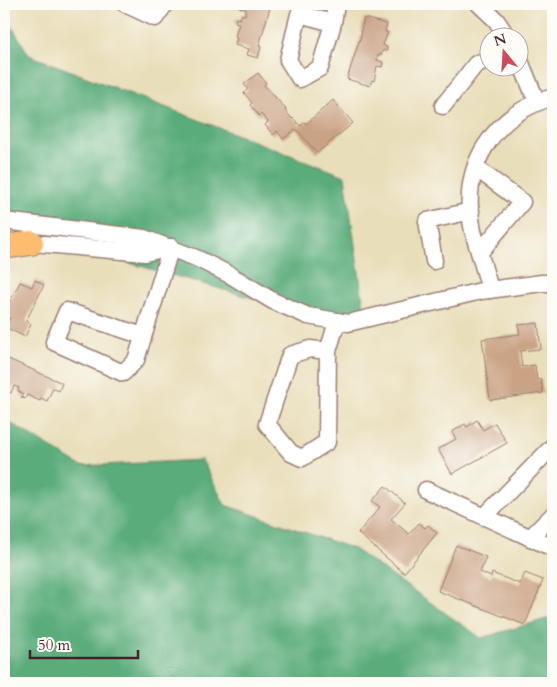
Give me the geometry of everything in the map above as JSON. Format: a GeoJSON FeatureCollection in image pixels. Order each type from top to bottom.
{"type":"FeatureCollection","features":[{"type":"Feature","properties":{"kind":"highway"},"geometry":{"type":"LineString","coordinates":[[4,246],[31,243]]}},
{"type":"Feature","properties":{"kind":"street"},"geometry":{"type":"LineString","coordinates":[[126,4],[155,18],[165,4]]}},
{"type":"Feature","properties":{"kind":"street"},"geometry":{"type":"LineString","coordinates":[[333,23],[336,4]]}},
{"type":"Feature","properties":{"kind":"street"},"geometry":{"type":"LineString","coordinates":[[485,5],[501,28]]}},
{"type":"Feature","properties":{"kind":"street"},"geometry":{"type":"LineString","coordinates":[[443,106],[476,64],[480,63]]}},
{"type":"Feature","properties":{"kind":"street"},"geometry":{"type":"LineString","coordinates":[[527,78],[536,102]]}},
{"type":"Feature","properties":{"kind":"street"},"geometry":{"type":"LineString","coordinates":[[490,290],[473,230],[471,188],[476,168],[485,147],[498,129],[515,114],[536,102],[553,97]]}},
{"type":"Feature","properties":{"kind":"street"},"geometry":{"type":"LineString","coordinates":[[476,168],[522,202],[480,252]]}},
{"type":"Feature","properties":{"kind":"street"},"geometry":{"type":"LineString","coordinates":[[434,261],[427,221],[471,211]]}},
{"type":"Feature","properties":{"kind":"street"},"geometry":{"type":"LineString","coordinates":[[4,221],[144,238],[171,247],[230,275],[273,301],[308,316],[337,322],[348,323],[490,290],[542,283],[553,284]]}},
{"type":"Feature","properties":{"kind":"street"},"geometry":{"type":"LineString","coordinates":[[4,241],[144,253],[171,247]]}},
{"type":"Feature","properties":{"kind":"street"},"geometry":{"type":"LineString","coordinates":[[143,336],[67,311],[54,342],[123,373],[136,360],[171,247]]}},
{"type":"Feature","properties":{"kind":"street"},"geometry":{"type":"LineString","coordinates":[[328,352],[310,349],[290,355],[267,424],[291,453],[302,458],[327,442],[328,352],[337,322]]}},
{"type":"Feature","properties":{"kind":"street"},"geometry":{"type":"LineString","coordinates":[[484,517],[553,446]]}},
{"type":"Feature","properties":{"kind":"street"},"geometry":{"type":"LineString","coordinates":[[426,490],[553,548]]}},
{"type":"Feature","properties":{"kind":"street"},"geometry":{"type":"LineString","coordinates":[[530,538],[553,515]]}},
{"type":"Feature","properties":{"kind":"green space"},"geometry":{"type":"Polygon","coordinates":[[[4,13],[29,55],[345,176],[365,315],[322,318],[46,239],[4,217],[4,13]]]}},
{"type":"Feature","properties":{"kind":"green space"},"geometry":{"type":"Polygon","coordinates":[[[4,419],[81,466],[202,460],[225,505],[354,549],[481,638],[553,617],[553,683],[4,683],[4,419]]]}},
{"type":"Feature","properties":{"kind":"building"},"geometry":{"type":"Polygon","coordinates":[[[240,4],[271,4],[259,46],[261,47],[258,58],[247,55],[249,49],[235,45],[239,23],[235,22],[236,18],[240,19],[242,14],[245,15],[246,9],[239,7],[240,4]]]}},
{"type":"Feature","properties":{"kind":"building"},"geometry":{"type":"Polygon","coordinates":[[[364,18],[387,24],[385,32],[388,32],[383,45],[387,47],[386,52],[383,50],[381,55],[378,55],[377,60],[383,62],[382,67],[377,66],[374,81],[372,80],[370,86],[347,79],[362,32],[364,18]]]}},
{"type":"Feature","properties":{"kind":"building"},"geometry":{"type":"Polygon","coordinates":[[[258,73],[266,83],[264,85],[300,126],[305,122],[306,124],[333,100],[353,123],[317,153],[296,129],[283,139],[277,131],[273,135],[265,125],[268,122],[261,114],[259,116],[250,105],[252,103],[244,93],[248,89],[244,84],[258,73]]]}},
{"type":"Feature","properties":{"kind":"building"},"geometry":{"type":"Polygon","coordinates":[[[35,280],[44,285],[26,321],[31,324],[25,337],[5,327],[10,318],[4,315],[20,282],[32,287],[35,280]]]}},
{"type":"Feature","properties":{"kind":"building"},"geometry":{"type":"Polygon","coordinates":[[[538,323],[541,349],[520,351],[522,367],[535,365],[537,380],[541,379],[543,393],[490,400],[482,339],[520,334],[518,325],[538,323]]]}},
{"type":"Feature","properties":{"kind":"building"},"geometry":{"type":"Polygon","coordinates":[[[4,357],[62,383],[59,391],[53,388],[47,401],[41,398],[40,401],[27,395],[25,399],[21,397],[23,394],[18,391],[19,388],[14,386],[11,393],[7,391],[8,387],[4,385],[4,357]]]}},
{"type":"Feature","properties":{"kind":"building"},"geometry":{"type":"Polygon","coordinates":[[[477,420],[483,430],[495,423],[507,443],[452,474],[438,449],[456,439],[452,432],[465,424],[467,427],[477,420]]]}},
{"type":"Feature","properties":{"kind":"building"},"geometry":{"type":"Polygon","coordinates":[[[385,486],[405,503],[391,519],[409,534],[419,523],[425,528],[428,525],[437,533],[404,573],[358,533],[380,507],[372,501],[385,486]]]}},
{"type":"Feature","properties":{"kind":"building"},"geometry":{"type":"Polygon","coordinates":[[[456,545],[486,557],[480,572],[491,577],[492,573],[520,584],[525,573],[543,580],[525,625],[438,591],[456,545]]]}}]}
